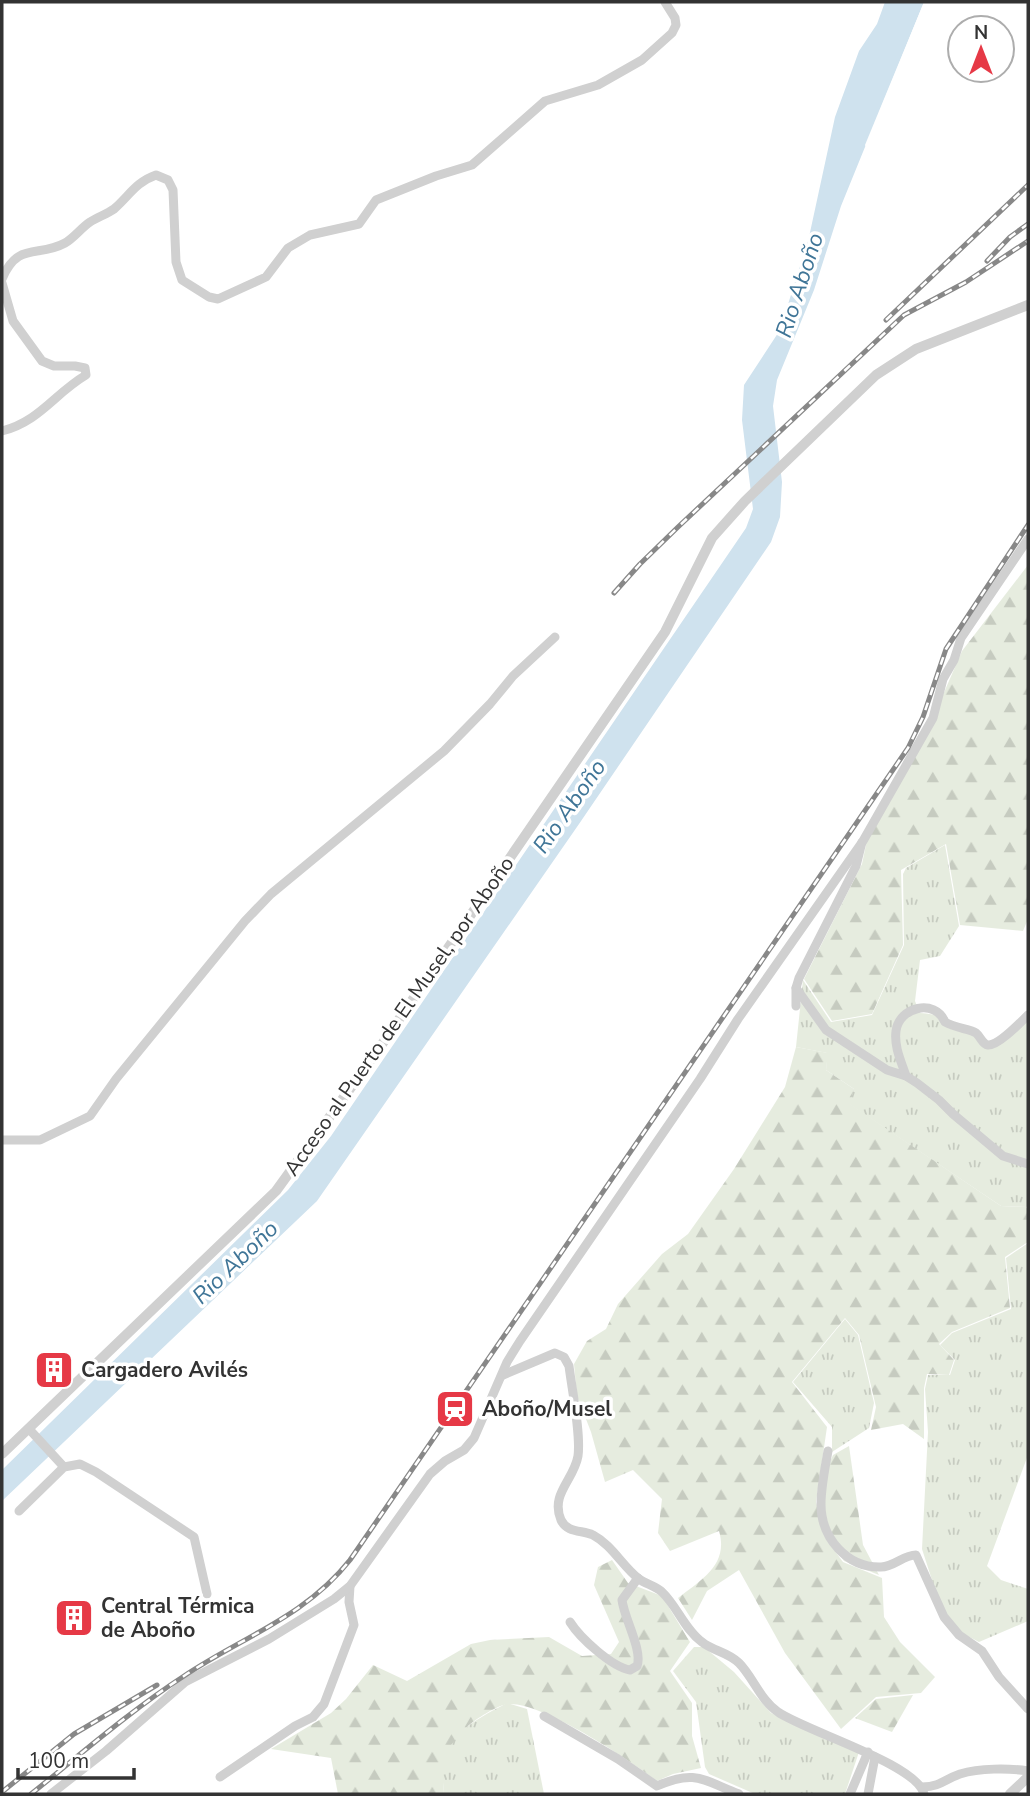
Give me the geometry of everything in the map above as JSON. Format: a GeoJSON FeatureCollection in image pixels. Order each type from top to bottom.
{"type":"FeatureCollection","features":[{"type":"Feature","properties":{"kind":"street"},"geometry":{"type":"LineString","coordinates":[[2,431],[15,428],[33,418],[60,393],[86,375],[85,368],[54,366],[42,361],[13,321],[2,281],[7,268],[18,257],[64,244],[90,223],[114,209],[143,179],[156,175],[167,180],[173,190],[176,262],[183,280],[209,297],[218,299],[232,294],[266,277],[288,248],[310,235],[359,224],[376,200],[472,165],[545,101],[598,85],[642,60],[672,33],[676,25],[675,18],[665,2]]}},
{"type":"Feature","properties":{"kind":"street","name":"Acceso al Puerto de El Musel, por Aboño"},"geometry":{"type":"LineString","coordinates":[[2,1454],[32,1431],[276,1191],[379,1050],[665,632],[712,538],[745,501],[876,375],[916,349],[1028,305]]}},
{"type":"Feature","properties":{"kind":"street"},"geometry":{"type":"LineString","coordinates":[[51,1794],[106,1751],[185,1682],[269,1639],[334,1599],[350,1586],[430,1474],[464,1450],[474,1438],[507,1362],[520,1341],[738,1019],[863,841],[933,718],[943,679],[954,660],[961,638],[1028,539]]}},
{"type":"Feature","properties":{"kind":"street"},"geometry":{"type":"LineString","coordinates":[[2,1140],[40,1140],[90,1116],[116,1079],[244,921],[271,894],[444,751],[513,676],[555,636]]}},
{"type":"Feature","properties":{"kind":"street"},"geometry":{"type":"LineString","coordinates":[[796,1006],[796,988],[856,866],[863,841]]}},
{"type":"Feature","properties":{"kind":"street"},"geometry":{"type":"LineString","coordinates":[[796,988],[827,1030],[887,1069],[906,1076],[939,1100],[1003,1156],[1028,1164]]}},
{"type":"Feature","properties":{"kind":"street"},"geometry":{"type":"LineString","coordinates":[[906,1076],[896,1040],[896,1028],[907,1011],[930,1008],[935,1010],[941,1013],[945,1022],[977,1034],[989,1045],[997,1044],[1028,1015]]}},
{"type":"Feature","properties":{"kind":"street"},"geometry":{"type":"LineString","coordinates":[[503,1375],[555,1353],[564,1357],[569,1366],[578,1453],[575,1469],[560,1492],[558,1508],[563,1524],[574,1531],[592,1535],[605,1544],[638,1578],[662,1591],[702,1642],[729,1654],[740,1664],[765,1699],[778,1712],[871,1755],[915,1780],[923,1791],[960,1774],[1012,1768],[1028,1771]]}},
{"type":"Feature","properties":{"kind":"street"},"geometry":{"type":"LineString","coordinates":[[32,1431],[64,1467]]}},
{"type":"Feature","properties":{"kind":"street"},"geometry":{"type":"LineString","coordinates":[[828,1451],[821,1507],[834,1546],[846,1558],[870,1567],[886,1567],[908,1555],[916,1555],[944,1617],[958,1635],[982,1651],[999,1677],[1028,1709]]}},
{"type":"Feature","properties":{"kind":"street"},"geometry":{"type":"LineString","coordinates":[[19,1511],[64,1467],[80,1464],[194,1537],[207,1594]]}},
{"type":"Feature","properties":{"kind":"street"},"geometry":{"type":"LineString","coordinates":[[570,1622],[576,1631],[614,1663],[630,1670],[637,1666],[638,1656],[622,1600],[638,1578]]}},
{"type":"Feature","properties":{"kind":"street"},"geometry":{"type":"LineString","coordinates":[[220,1777],[318,1713],[354,1625],[349,1602],[350,1586]]}},
{"type":"Feature","properties":{"kind":"street"},"geometry":{"type":"LineString","coordinates":[[544,1716],[609,1754],[657,1790],[680,1776],[694,1776],[738,1794]]}},
{"type":"Feature","properties":{"kind":"street"},"geometry":{"type":"LineString","coordinates":[[850,1794],[871,1755]]}},
{"type":"Feature","properties":{"kind":"street"},"geometry":{"type":"LineString","coordinates":[[868,1794],[871,1755]]}},
{"type":"Feature","properties":{"kind":"street"},"geometry":{"type":"LineString","coordinates":[[1010,1794],[1028,1777]]}},
{"type":"Feature","properties":{"kind":"green space"},"geometry":{"type":"Polygon","coordinates":[[[1028,565],[1028,919],[1023,931],[960,925],[946,844],[901,870],[903,945],[872,1014],[832,1021],[804,979],[862,864],[867,840],[922,743],[962,651],[1028,565]]]}},
{"type":"Feature","properties":{"kind":"green space"},"geometry":{"type":"Polygon","coordinates":[[[945,845],[959,926],[940,956],[920,960],[915,1001],[920,1013],[956,1023],[972,1033],[985,1047],[1028,1019],[1026,1207],[1001,1206],[849,1104],[854,1089],[826,1070],[827,1053],[796,1047],[803,980],[831,1022],[872,1015],[904,945],[903,874],[906,868],[945,845]]]}},
{"type":"Feature","properties":{"kind":"green space"},"geometry":{"type":"Polygon","coordinates":[[[796,1047],[828,1053],[826,1070],[854,1089],[850,1104],[1001,1206],[1026,1207],[1028,1210],[1028,1242],[1005,1257],[1010,1308],[952,1332],[939,1344],[954,1360],[949,1375],[927,1374],[924,1388],[924,1439],[903,1424],[871,1430],[876,1407],[859,1335],[845,1318],[792,1382],[827,1427],[816,1502],[826,1539],[843,1562],[882,1578],[884,1617],[900,1642],[935,1677],[921,1693],[876,1697],[841,1729],[785,1653],[739,1570],[707,1591],[692,1620],[678,1598],[704,1578],[716,1562],[721,1543],[719,1531],[670,1551],[658,1533],[662,1499],[633,1470],[605,1482],[591,1432],[577,1396],[574,1364],[587,1341],[606,1329],[618,1304],[662,1254],[688,1234],[734,1169],[785,1087],[796,1047]]]}},
{"type":"Feature","properties":{"kind":"green space"},"geometry":{"type":"Polygon","coordinates":[[[1028,1243],[1028,1455],[987,1566],[1001,1580],[1028,1589],[1028,1621],[979,1642],[958,1631],[940,1605],[922,1549],[928,1432],[925,1389],[928,1375],[950,1375],[955,1360],[940,1345],[952,1333],[1011,1309],[1006,1258],[1028,1243]]]}},
{"type":"Feature","properties":{"kind":"green space"},"geometry":{"type":"Polygon","coordinates":[[[845,1319],[858,1335],[874,1403],[869,1428],[832,1452],[832,1427],[793,1382],[845,1319]]]}},
{"type":"Feature","properties":{"kind":"green space"},"geometry":{"type":"Polygon","coordinates":[[[849,1446],[863,1545],[879,1575],[844,1561],[827,1538],[819,1486],[833,1455],[849,1446]]]}},
{"type":"Feature","properties":{"kind":"green space"},"geometry":{"type":"Polygon","coordinates":[[[612,1560],[628,1583],[662,1596],[690,1642],[670,1671],[692,1703],[692,1736],[701,1768],[673,1774],[657,1781],[564,1722],[524,1706],[509,1704],[493,1709],[475,1720],[452,1744],[445,1757],[444,1794],[338,1794],[331,1758],[271,1749],[331,1713],[373,1665],[407,1681],[471,1644],[490,1640],[549,1637],[582,1656],[611,1654],[619,1642],[594,1585],[598,1567],[612,1560]]]}},
{"type":"Feature","properties":{"kind":"green space"},"geometry":{"type":"Polygon","coordinates":[[[694,1647],[704,1647],[734,1672],[771,1713],[859,1752],[845,1794],[755,1794],[709,1774],[705,1767],[696,1702],[673,1671],[694,1647]]]}},
{"type":"Feature","properties":{"kind":"green space"},"geometry":{"type":"Polygon","coordinates":[[[913,1695],[892,1732],[855,1718],[876,1699],[913,1695]]]}},
{"type":"Feature","properties":{"kind":"green space"},"geometry":{"type":"Polygon","coordinates":[[[507,1703],[527,1709],[544,1794],[444,1794],[442,1765],[453,1741],[469,1726],[507,1703]]]}},
{"type":"Feature","properties":{"kind":"water","name":"Rio Aboño"},"geometry":{"type":"Polygon","coordinates":[[[885,2],[924,2],[841,206],[814,290],[777,380],[773,406],[782,482],[780,517],[771,542],[317,1201],[2,1501],[2,1470],[288,1190],[331,1136],[746,528],[753,509],[742,420],[744,385],[780,330],[809,237],[835,117],[859,51],[877,24],[885,2]]]}},
{"type":"Feature","properties":{"kind":"pier"},"geometry":{"type":"Polygon","coordinates":[[[924,2],[927,2],[925,10],[867,149],[865,145],[924,2]]]}},
{"type":"Feature","properties":{"kind":"railway"},"geometry":{"type":"LineString","coordinates":[[886,320],[1028,185]]}},
{"type":"Feature","properties":{"kind":"railway"},"geometry":{"type":"LineString","coordinates":[[987,261],[1010,237],[1028,224]]}},
{"type":"Feature","properties":{"kind":"railway"},"geometry":{"type":"LineString","coordinates":[[614,593],[678,527],[904,315],[966,282],[1028,241]]}},
{"type":"Feature","properties":{"kind":"railway"},"geometry":{"type":"LineString","coordinates":[[31,1794],[164,1689],[272,1625],[313,1597],[350,1560],[908,748],[923,717],[946,649],[1028,525]]}},
{"type":"Feature","properties":{"kind":"railway"},"geometry":{"type":"LineString","coordinates":[[2,1792],[74,1734],[157,1685]]}},
{"type":"Feature","properties":{"kind":"place","name":"Cargadero Avilés"},"geometry":{"type":"Point","coordinates":[54,1370]}},
{"type":"Feature","properties":{"kind":"place","name":"Aboño/Musel"},"geometry":{"type":"Point","coordinates":[455,1409]}},
{"type":"Feature","properties":{"kind":"place","name":"Central Térmica de Aboño"},"geometry":{"type":"Point","coordinates":[74,1618]}}]}
